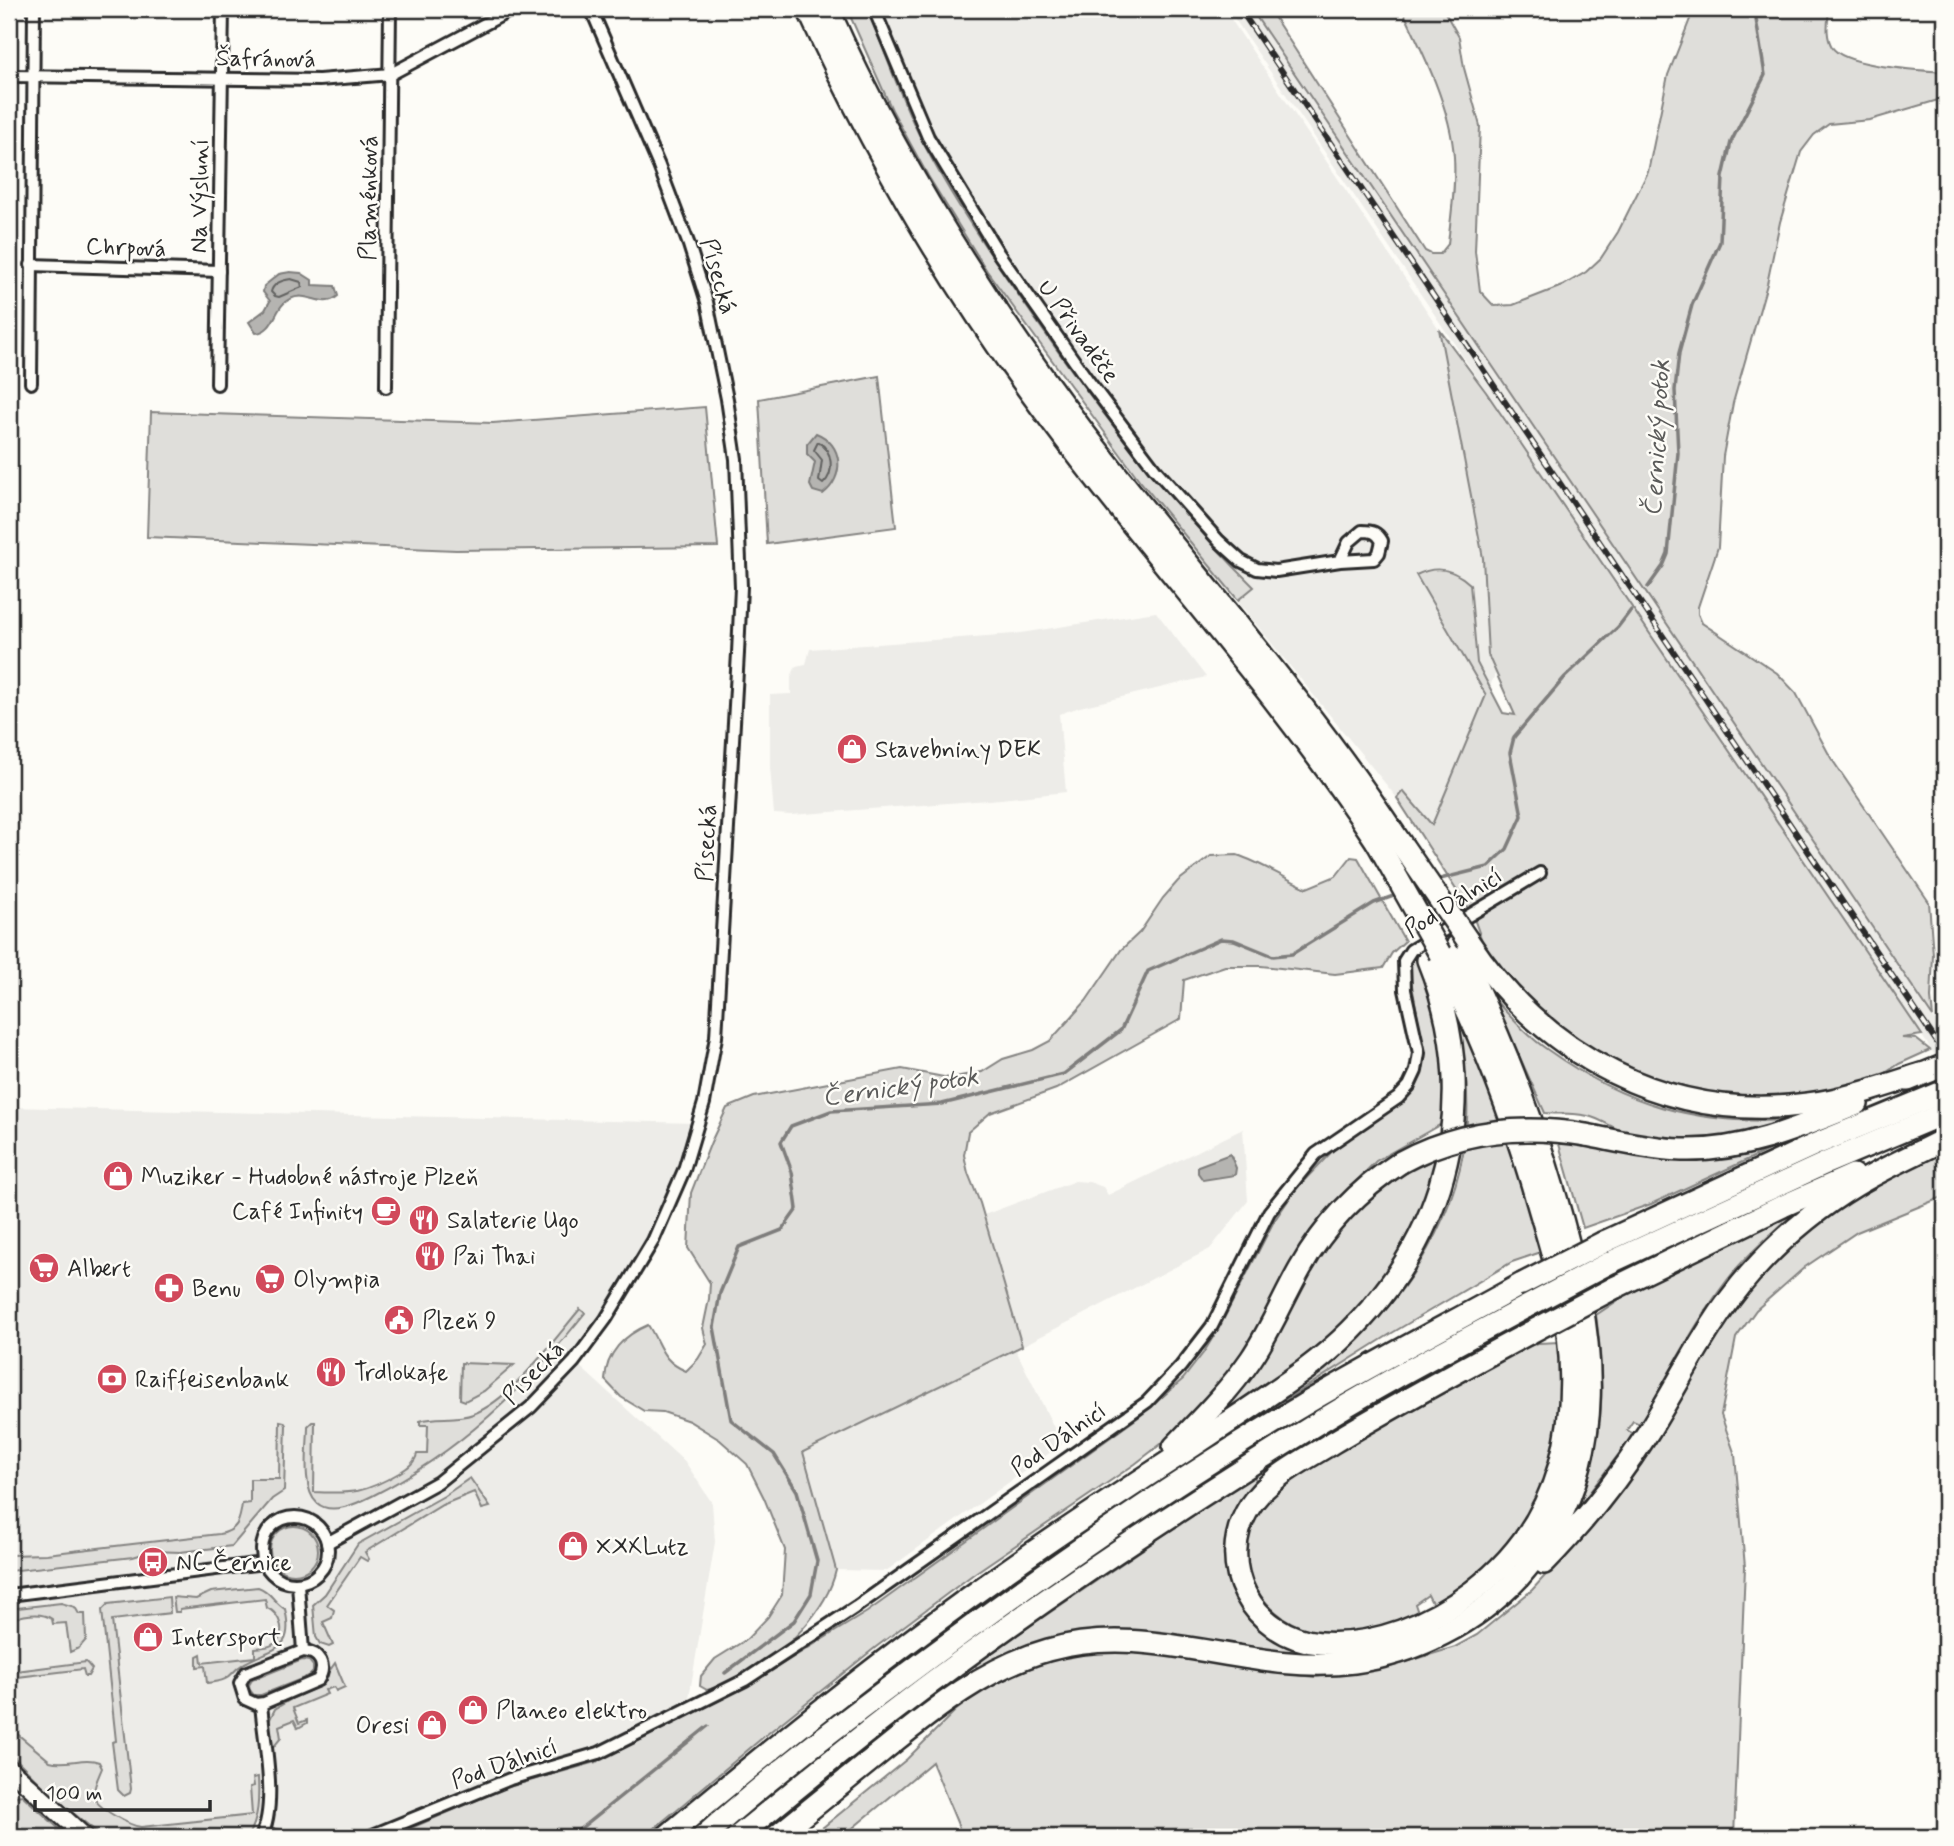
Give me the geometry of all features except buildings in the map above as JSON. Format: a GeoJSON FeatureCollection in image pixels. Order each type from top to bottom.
{"type":"FeatureCollection","features":[{"type":"Feature","properties":{"kind":"highway"},"geometry":{"type":"LineString","coordinates":[[808,9],[862,121],[903,197],[989,335],[1101,486],[1385,837],[1448,950],[1528,1170],[1560,1282],[1569,1338],[1572,1390],[1564,1452],[1548,1498],[1522,1541],[1493,1574],[1445,1611],[1387,1635],[1353,1643],[1333,1644],[1293,1637],[1277,1630],[1261,1618],[1242,1589],[1235,1559],[1237,1538],[1243,1520],[1259,1494],[1290,1469],[1356,1428],[1531,1332],[1615,1288],[1783,1206],[1945,1138]]}},
{"type":"Feature","properties":{"kind":"highway"},"geometry":{"type":"LineString","coordinates":[[776,1837],[911,1728],[973,1684],[1009,1664],[1045,1651],[1101,1640],[1142,1640],[1290,1663],[1352,1662],[1394,1654],[1432,1639],[1467,1620],[1499,1596],[1537,1555],[1554,1529],[1570,1496],[1587,1433],[1590,1363],[1580,1291],[1543,1153],[1485,1003],[1448,950],[1328,738],[1101,454],[1005,324],[920,189],[878,112],[832,14]]}},
{"type":"Feature","properties":{"kind":"highway"},"geometry":{"type":"LineString","coordinates":[[1448,950],[1507,993],[1555,1037],[1604,1068],[1667,1094],[1727,1105],[1786,1106],[1849,1096],[1945,1065]]}},
{"type":"Feature","properties":{"kind":"highway"},"geometry":{"type":"LineString","coordinates":[[666,1837],[898,1650],[1006,1571],[1280,1388],[1331,1351],[1373,1309],[1402,1271],[1413,1251],[1440,1188],[1450,1144],[1455,1100],[1451,1036],[1442,997],[1448,950]]}},
{"type":"Feature","properties":{"kind":"highway"},"geometry":{"type":"LineString","coordinates":[[1143,1478],[1214,1406],[1244,1369],[1265,1338],[1311,1250],[1331,1223],[1369,1185],[1401,1162],[1445,1142],[1481,1133],[1537,1129],[1681,1150],[1738,1145],[1783,1134],[1857,1105],[1921,1074]]}},
{"type":"Feature","properties":{"kind":"highway"},"geometry":{"type":"LineString","coordinates":[[703,1837],[797,1759],[1002,1603],[1152,1500],[1300,1407],[1522,1284],[1607,1253],[1826,1163],[1942,1100]]}},
{"type":"Feature","properties":{"kind":"highway"},"geometry":{"type":"LineString","coordinates":[[1499,1596],[1512,1594],[1526,1581],[1618,1476],[1653,1424],[1712,1324],[1734,1292],[1770,1253],[1811,1216],[1856,1185],[1945,1138]]}},
{"type":"Feature","properties":{"kind":"highway"},"geometry":{"type":"LineString","coordinates":[[737,1837],[905,1703],[1015,1622],[1163,1521],[1306,1429],[1526,1307],[1607,1253]]}},
{"type":"Feature","properties":{"kind":"highway"},"geometry":{"type":"LineString","coordinates":[[787,1837],[806,1812]]}},
{"type":"Feature","properties":{"kind":"main road"},"geometry":{"type":"LineString","coordinates":[[9,1768],[85,1837]]}},
{"type":"Feature","properties":{"kind":"street"},"geometry":{"type":"LineString","coordinates":[[31,383],[34,9]]}},
{"type":"Feature","properties":{"kind":"street","name":"Na Výsluní"},"geometry":{"type":"LineString","coordinates":[[217,384],[223,9]]}},
{"type":"Feature","properties":{"kind":"street","name":"Plaménková"},"geometry":{"type":"LineString","coordinates":[[386,387],[390,9]]}},
{"type":"Feature","properties":{"kind":"street","name":"Písecká"},"geometry":{"type":"LineString","coordinates":[[327,1543],[439,1482],[531,1407],[574,1363],[606,1319],[653,1241],[684,1170],[704,1103],[716,1037],[741,587],[736,458],[707,302],[690,245],[591,9]]}},
{"type":"Feature","properties":{"kind":"street","name":"U Přivaděče"},"geometry":{"type":"LineString","coordinates":[[874,9],[928,137],[961,194],[999,254],[1087,379],[1155,469],[1219,541],[1241,561],[1257,569],[1276,571],[1340,561]]}},
{"type":"Feature","properties":{"kind":"street","name":"Šafránová"},"geometry":{"type":"LineString","coordinates":[[9,76],[320,80],[391,74],[508,10]]}},
{"type":"Feature","properties":{"kind":"street","name":"Chrpová"},"geometry":{"type":"LineString","coordinates":[[32,265],[219,271]]}},
{"type":"Feature","properties":{"kind":"street","name":"Pod Dálnicí"},"geometry":{"type":"LineString","coordinates":[[368,1837],[510,1779],[599,1753],[745,1680],[867,1600],[1147,1402],[1181,1366],[1212,1326],[1269,1212],[1316,1154],[1398,1098],[1409,1086],[1416,1071],[1419,1053],[1405,990],[1404,961],[1411,950],[1541,873]]}},
{"type":"Feature","properties":{"kind":"street"},"geometry":{"type":"LineString","coordinates":[[295,1517],[316,1525],[327,1543],[324,1567],[317,1575],[298,1584],[278,1579],[264,1563],[261,1553],[266,1533],[273,1525],[295,1517]]}},
{"type":"Feature","properties":{"kind":"street"},"geometry":{"type":"LineString","coordinates":[[9,1595],[264,1563]]}},
{"type":"Feature","properties":{"kind":"street"},"geometry":{"type":"LineString","coordinates":[[298,1584],[303,1651]]}},
{"type":"Feature","properties":{"kind":"street"},"geometry":{"type":"LineString","coordinates":[[303,1651],[314,1653],[319,1658],[323,1670],[318,1680],[261,1704],[251,1703],[242,1694],[240,1683],[246,1673],[303,1651]]}},
{"type":"Feature","properties":{"kind":"street"},"geometry":{"type":"LineString","coordinates":[[261,1704],[269,1787],[268,1818],[262,1835],[280,1837]]}},
{"type":"Feature","properties":{"kind":"shaded area"},"geometry":{"type":"Polygon","coordinates":[[[847,9],[867,9],[907,108],[939,172],[1033,316],[1137,456],[1193,523],[1254,587],[1238,600],[1140,481],[987,271],[928,176],[892,110],[847,9]]]}},
{"type":"Feature","properties":{"kind":"shaded area"},"geometry":{"type":"Polygon","coordinates":[[[856,9],[1224,9],[1439,329],[1483,558],[1488,655],[1496,672],[1432,826],[1403,791],[1397,798],[1140,481],[987,271],[856,9]]]}},
{"type":"Feature","properties":{"kind":"shaded area"},"geometry":{"type":"Polygon","coordinates":[[[1228,9],[1251,9],[1432,275],[1945,1035],[1945,1070],[1228,9]]]}},
{"type":"Feature","properties":{"kind":"shaded area"},"geometry":{"type":"Polygon","coordinates":[[[1251,9],[1269,9],[1425,251],[1440,254],[1448,244],[1453,200],[1452,139],[1435,81],[1402,9],[1443,9],[1459,37],[1464,68],[1480,126],[1475,251],[1480,291],[1494,306],[1513,305],[1562,286],[1586,272],[1601,258],[1618,232],[1648,172],[1668,75],[1694,9],[1829,9],[1828,38],[1839,54],[1884,66],[1945,72],[1945,98],[1870,120],[1829,124],[1814,135],[1801,152],[1733,403],[1723,456],[1718,547],[1698,607],[1702,623],[1777,673],[1796,693],[1831,758],[1929,902],[1933,955],[1933,1017],[1251,9]]]}},
{"type":"Feature","properties":{"kind":"shaded area"},"geometry":{"type":"Polygon","coordinates":[[[1439,329],[1486,392],[1922,1035],[1902,1038],[1916,1039],[1930,1050],[1899,1064],[1869,1084],[1795,1098],[1715,1097],[1642,1076],[1606,1058],[1569,1034],[1529,1000],[1485,949],[1473,916],[1397,798],[1403,791],[1432,825],[1486,695],[1416,575],[1437,569],[1451,571],[1470,584],[1477,663],[1503,713],[1515,715],[1488,655],[1483,558],[1439,329]]]}},
{"type":"Feature","properties":{"kind":"shaded area"},"geometry":{"type":"Polygon","coordinates":[[[879,376],[896,527],[767,544],[759,399],[879,376]]]}},
{"type":"Feature","properties":{"kind":"shaded area"},"geometry":{"type":"Polygon","coordinates":[[[705,407],[718,547],[456,550],[147,537],[151,412],[493,423],[705,407]]]}},
{"type":"Feature","properties":{"kind":"shaded area"},"geometry":{"type":"Polygon","coordinates":[[[1156,612],[1206,677],[1059,714],[1066,792],[791,815],[774,814],[770,767],[770,695],[791,694],[791,677],[796,666],[806,664],[810,649],[1014,634],[1156,612]]]}},
{"type":"Feature","properties":{"kind":"shaded area"},"geometry":{"type":"Polygon","coordinates":[[[1237,855],[1307,888],[1336,876],[1351,857],[1358,858],[1405,941],[1392,953],[1383,968],[1335,974],[1261,966],[1225,966],[1184,980],[1181,1019],[1056,1089],[990,1113],[968,1132],[964,1155],[968,1173],[980,1203],[1022,1346],[803,1452],[836,1570],[831,1585],[802,1630],[775,1655],[732,1682],[707,1690],[700,1686],[701,1676],[715,1659],[747,1639],[768,1617],[782,1595],[785,1550],[747,1464],[720,1440],[689,1421],[663,1412],[644,1411],[621,1397],[605,1380],[609,1361],[618,1346],[631,1334],[648,1325],[666,1357],[686,1371],[698,1359],[707,1344],[703,1328],[710,1283],[688,1248],[691,1193],[727,1108],[754,1097],[902,1069],[949,1078],[982,1072],[1003,1059],[1033,1050],[1050,1041],[1086,1001],[1121,950],[1140,932],[1178,881],[1211,856],[1237,855]]]}},
{"type":"Feature","properties":{"kind":"shaded area"},"geometry":{"type":"Polygon","coordinates":[[[1415,954],[1434,1002],[1446,1076],[1443,1123],[1376,1161],[1324,1214],[1304,1241],[1231,1372],[1174,1434],[1135,1464],[975,1573],[876,1647],[644,1837],[390,1837],[505,1788],[596,1762],[738,1691],[867,1612],[1140,1416],[1183,1379],[1221,1324],[1274,1221],[1296,1189],[1341,1142],[1402,1101],[1416,1087],[1422,1073],[1424,1051],[1409,969],[1415,954]]]}},
{"type":"Feature","properties":{"kind":"shaded area"},"geometry":{"type":"Polygon","coordinates":[[[1493,998],[1548,1050],[1605,1085],[1634,1098],[1692,1115],[1756,1121],[1790,1120],[1751,1132],[1689,1141],[1647,1138],[1627,1133],[1588,1116],[1545,1113],[1493,998]]]}},
{"type":"Feature","properties":{"kind":"shaded area"},"geometry":{"type":"Polygon","coordinates":[[[1458,1024],[1465,1026],[1499,1110],[1544,1251],[1512,1262],[1392,1333],[1233,1433],[1231,1429],[1314,1374],[1366,1331],[1389,1306],[1428,1249],[1455,1187],[1463,1154],[1467,1096],[1458,1024]]]}},
{"type":"Feature","properties":{"kind":"shaded area"},"geometry":{"type":"Polygon","coordinates":[[[9,1107],[698,1123],[653,1241],[575,1362],[686,1463],[712,1503],[715,1542],[686,1716],[596,1762],[505,1788],[390,1837],[278,1837],[254,1824],[126,1835],[9,1732],[9,1107]]]}},
{"type":"Feature","properties":{"kind":"shaded area"},"geometry":{"type":"Polygon","coordinates":[[[1243,1129],[1248,1201],[1210,1249],[1022,1346],[984,1215],[1075,1181],[1103,1187],[1108,1195],[1243,1129]]]}},
{"type":"Feature","properties":{"kind":"shaded area"},"geometry":{"type":"Polygon","coordinates":[[[1786,1142],[1651,1204],[1583,1228],[1559,1144],[1786,1142]]]}},
{"type":"Feature","properties":{"kind":"shaded area"},"geometry":{"type":"Polygon","coordinates":[[[1945,1150],[1945,1196],[1857,1232],[1805,1267],[1756,1310],[1736,1338],[1721,1415],[1735,1455],[1745,1567],[1734,1837],[963,1837],[932,1762],[842,1837],[811,1837],[907,1759],[955,1711],[979,1693],[1048,1659],[1078,1652],[1148,1650],[1259,1671],[1315,1677],[1390,1667],[1455,1647],[1477,1635],[1532,1590],[1566,1553],[1756,1278],[1842,1201],[1945,1150]]]}},
{"type":"Feature","properties":{"kind":"shaded area"},"geometry":{"type":"Polygon","coordinates":[[[1440,1156],[1417,1223],[1379,1286],[1325,1344],[1223,1414],[1248,1381],[1330,1235],[1376,1188],[1440,1156]]]}},
{"type":"Feature","properties":{"kind":"shaded area"},"geometry":{"type":"Polygon","coordinates":[[[1791,1213],[1723,1286],[1640,1424],[1633,1421],[1627,1430],[1634,1434],[1583,1501],[1580,1500],[1594,1454],[1601,1409],[1601,1363],[1596,1315],[1641,1285],[1791,1213]]]}},
{"type":"Feature","properties":{"kind":"shaded area"},"geometry":{"type":"Polygon","coordinates":[[[580,1309],[585,1313],[514,1393],[489,1417],[433,1460],[352,1505],[323,1507],[312,1497],[306,1467],[308,1426],[312,1422],[315,1422],[314,1492],[349,1492],[377,1485],[408,1467],[417,1454],[427,1454],[428,1425],[420,1425],[420,1421],[466,1416],[487,1407],[531,1368],[580,1309]]]}},
{"type":"Feature","properties":{"kind":"shaded area"},"geometry":{"type":"Polygon","coordinates":[[[1559,1342],[1562,1401],[1551,1465],[1540,1494],[1525,1520],[1485,1568],[1434,1607],[1428,1595],[1415,1604],[1419,1616],[1354,1633],[1311,1631],[1276,1612],[1262,1597],[1252,1581],[1247,1562],[1247,1542],[1253,1522],[1261,1509],[1291,1477],[1513,1352],[1538,1343],[1559,1342]]]}},
{"type":"Feature","properties":{"kind":"shaded area"},"geometry":{"type":"Polygon","coordinates":[[[1016,1350],[1062,1444],[886,1571],[836,1570],[803,1452],[1016,1350]]]}},
{"type":"Feature","properties":{"kind":"shaded area"},"geometry":{"type":"Polygon","coordinates":[[[461,1363],[514,1365],[484,1391],[465,1401],[460,1399],[461,1363]]]}},
{"type":"Feature","properties":{"kind":"shaded area"},"geometry":{"type":"Polygon","coordinates":[[[280,1421],[286,1425],[284,1491],[272,1499],[232,1546],[180,1552],[152,1551],[133,1557],[9,1571],[9,1555],[46,1554],[225,1533],[239,1520],[242,1504],[250,1503],[250,1479],[279,1479],[280,1421]]]}},
{"type":"Feature","properties":{"kind":"shaded area"},"geometry":{"type":"Polygon","coordinates":[[[1252,1475],[1260,1484],[1236,1512],[1252,1621],[1284,1642],[1321,1651],[1319,1655],[1257,1649],[1161,1633],[1126,1631],[979,1670],[974,1664],[1252,1475]]]}},
{"type":"Feature","properties":{"kind":"shaded area"},"geometry":{"type":"Polygon","coordinates":[[[470,1478],[490,1507],[482,1509],[474,1492],[442,1505],[365,1552],[369,1559],[367,1561],[360,1557],[327,1605],[334,1610],[332,1618],[323,1622],[333,1645],[329,1647],[320,1644],[316,1637],[313,1605],[325,1594],[358,1544],[444,1496],[470,1478]]]}},
{"type":"Feature","properties":{"kind":"shaded area"},"geometry":{"type":"Polygon","coordinates":[[[294,1526],[311,1533],[318,1550],[311,1567],[294,1574],[277,1567],[270,1550],[277,1533],[294,1526]]]}},
{"type":"Feature","properties":{"kind":"shaded area"},"geometry":{"type":"Polygon","coordinates":[[[258,1587],[285,1609],[287,1633],[284,1640],[280,1646],[245,1663],[227,1678],[207,1683],[205,1666],[197,1667],[197,1656],[201,1654],[202,1663],[255,1657],[255,1648],[268,1647],[277,1641],[281,1625],[276,1615],[267,1608],[265,1599],[180,1609],[180,1612],[175,1612],[173,1597],[196,1599],[211,1592],[258,1587]]]}},
{"type":"Feature","properties":{"kind":"shaded area"},"geometry":{"type":"Polygon","coordinates":[[[169,1597],[170,1613],[112,1620],[131,1789],[130,1793],[124,1796],[118,1790],[112,1742],[116,1741],[102,1610],[108,1604],[169,1597]]]}},
{"type":"Feature","properties":{"kind":"shaded area"},"geometry":{"type":"Polygon","coordinates":[[[61,1603],[75,1607],[79,1614],[85,1614],[86,1640],[79,1648],[70,1652],[66,1623],[53,1624],[52,1619],[36,1615],[9,1621],[9,1609],[61,1603]]]}},
{"type":"Feature","properties":{"kind":"shaded area"},"geometry":{"type":"Polygon","coordinates":[[[302,1660],[309,1661],[313,1666],[313,1672],[309,1676],[261,1695],[254,1695],[250,1690],[252,1680],[302,1660]]]}},
{"type":"Feature","properties":{"kind":"shaded area"},"geometry":{"type":"Polygon","coordinates":[[[86,1662],[92,1669],[88,1676],[85,1676],[83,1669],[9,1678],[9,1672],[86,1662]]]}},
{"type":"Feature","properties":{"kind":"shaded area"},"geometry":{"type":"Polygon","coordinates":[[[335,1663],[345,1687],[336,1691],[334,1687],[325,1690],[327,1694],[293,1708],[299,1723],[307,1720],[307,1723],[298,1728],[294,1720],[279,1726],[281,1738],[271,1750],[269,1721],[275,1709],[318,1687],[335,1663]]]}},
{"type":"Feature","properties":{"kind":"shaded area"},"geometry":{"type":"Polygon","coordinates":[[[9,1727],[50,1761],[99,1762],[102,1768],[94,1789],[96,1800],[114,1815],[141,1827],[252,1815],[250,1787],[254,1786],[253,1778],[258,1777],[258,1808],[252,1830],[248,1837],[103,1837],[57,1800],[9,1752],[9,1727]]]}},
{"type":"Feature","properties":{"kind":"shaded area"},"geometry":{"type":"Polygon","coordinates":[[[22,1795],[68,1837],[23,1837],[9,1828],[9,1809],[16,1796],[22,1795]]]}},
{"type":"Feature","properties":{"kind":"water"},"geometry":{"type":"Polygon","coordinates":[[[301,273],[312,280],[312,285],[335,286],[338,296],[326,301],[303,297],[290,299],[281,307],[268,328],[256,333],[249,322],[265,310],[270,301],[263,292],[264,286],[279,274],[301,273]]]}},
{"type":"Feature","properties":{"kind":"water"},"geometry":{"type":"Polygon","coordinates":[[[816,433],[832,445],[838,461],[835,479],[823,494],[813,491],[810,485],[815,462],[807,454],[807,444],[816,433]]]}},
{"type":"Feature","properties":{"kind":"water"},"geometry":{"type":"Polygon","coordinates":[[[1230,1154],[1236,1168],[1235,1175],[1203,1180],[1198,1173],[1198,1166],[1230,1154]]]}},
{"type":"Feature","properties":{"kind":"waterway","name":"Černický potok"},"geometry":{"type":"LineString","coordinates":[[1648,587],[1668,554],[1678,453],[1675,390],[1679,353],[1692,305],[1720,242],[1723,177],[1731,142],[1765,75],[1756,9]]}},
{"type":"Feature","properties":{"kind":"waterway","name":"Černický potok"},"geometry":{"type":"LineString","coordinates":[[1436,880],[1488,867],[1507,849],[1522,816],[1510,753],[1514,737],[1565,677],[1618,627],[1631,610]]}},
{"type":"Feature","properties":{"kind":"waterway","name":"Černický potok"},"geometry":{"type":"LineString","coordinates":[[725,1673],[794,1621],[811,1594],[817,1561],[797,1491],[774,1454],[731,1420],[714,1327],[720,1293],[739,1247],[782,1230],[797,1209],[792,1172],[781,1142],[791,1126],[831,1111],[942,1104],[1064,1074],[1121,1030],[1148,971],[1221,939],[1234,940],[1273,956],[1292,954],[1374,903],[1399,894]]}},
{"type":"Feature","properties":{"kind":"waterway","name":"Černický potok"},"geometry":{"type":"LineString","coordinates":[[570,1837],[708,1726]]}},
{"type":"Feature","properties":{"kind":"railway"},"geometry":{"type":"LineString","coordinates":[[1240,9],[1945,1054]]}},
{"type":"Feature","properties":{"kind":"place","name":"Stavebniny DEK"},"geometry":{"type":"Point","coordinates":[852,749]}},
{"type":"Feature","properties":{"kind":"place","name":"Muziker - Hudobné nástroje Plzeň"},"geometry":{"type":"Point","coordinates":[118,1176]}},
{"type":"Feature","properties":{"kind":"place","name":"Café Infinity"},"geometry":{"type":"Point","coordinates":[386,1211]}},
{"type":"Feature","properties":{"kind":"place","name":"Salaterie Ugo"},"geometry":{"type":"Point","coordinates":[424,1220]}},
{"type":"Feature","properties":{"kind":"place","name":"Pai Thai"},"geometry":{"type":"Point","coordinates":[430,1256]}},
{"type":"Feature","properties":{"kind":"place","name":"Albert"},"geometry":{"type":"Point","coordinates":[44,1268]}},
{"type":"Feature","properties":{"kind":"place","name":"Olympia"},"geometry":{"type":"Point","coordinates":[270,1279]}},
{"type":"Feature","properties":{"kind":"place","name":"Benu"},"geometry":{"type":"Point","coordinates":[169,1288]}},
{"type":"Feature","properties":{"kind":"place","name":"Plzeň 9"},"geometry":{"type":"Point","coordinates":[399,1320]}},
{"type":"Feature","properties":{"kind":"place","name":"Trdlokafe"},"geometry":{"type":"Point","coordinates":[331,1372]}},
{"type":"Feature","properties":{"kind":"place","name":"Raiffeisenbank"},"geometry":{"type":"Point","coordinates":[112,1379]}},
{"type":"Feature","properties":{"kind":"place","name":"XXXLutz"},"geometry":{"type":"Point","coordinates":[573,1546]}},
{"type":"Feature","properties":{"kind":"place","name":"NC Černice"},"geometry":{"type":"Point","coordinates":[153,1562]}},
{"type":"Feature","properties":{"kind":"place","name":"Intersport"},"geometry":{"type":"Point","coordinates":[148,1637]}},
{"type":"Feature","properties":{"kind":"place","name":"Planeo elektro"},"geometry":{"type":"Point","coordinates":[473,1710]}},
{"type":"Feature","properties":{"kind":"place","name":"Oresi"},"geometry":{"type":"Point","coordinates":[432,1725]}}]}
